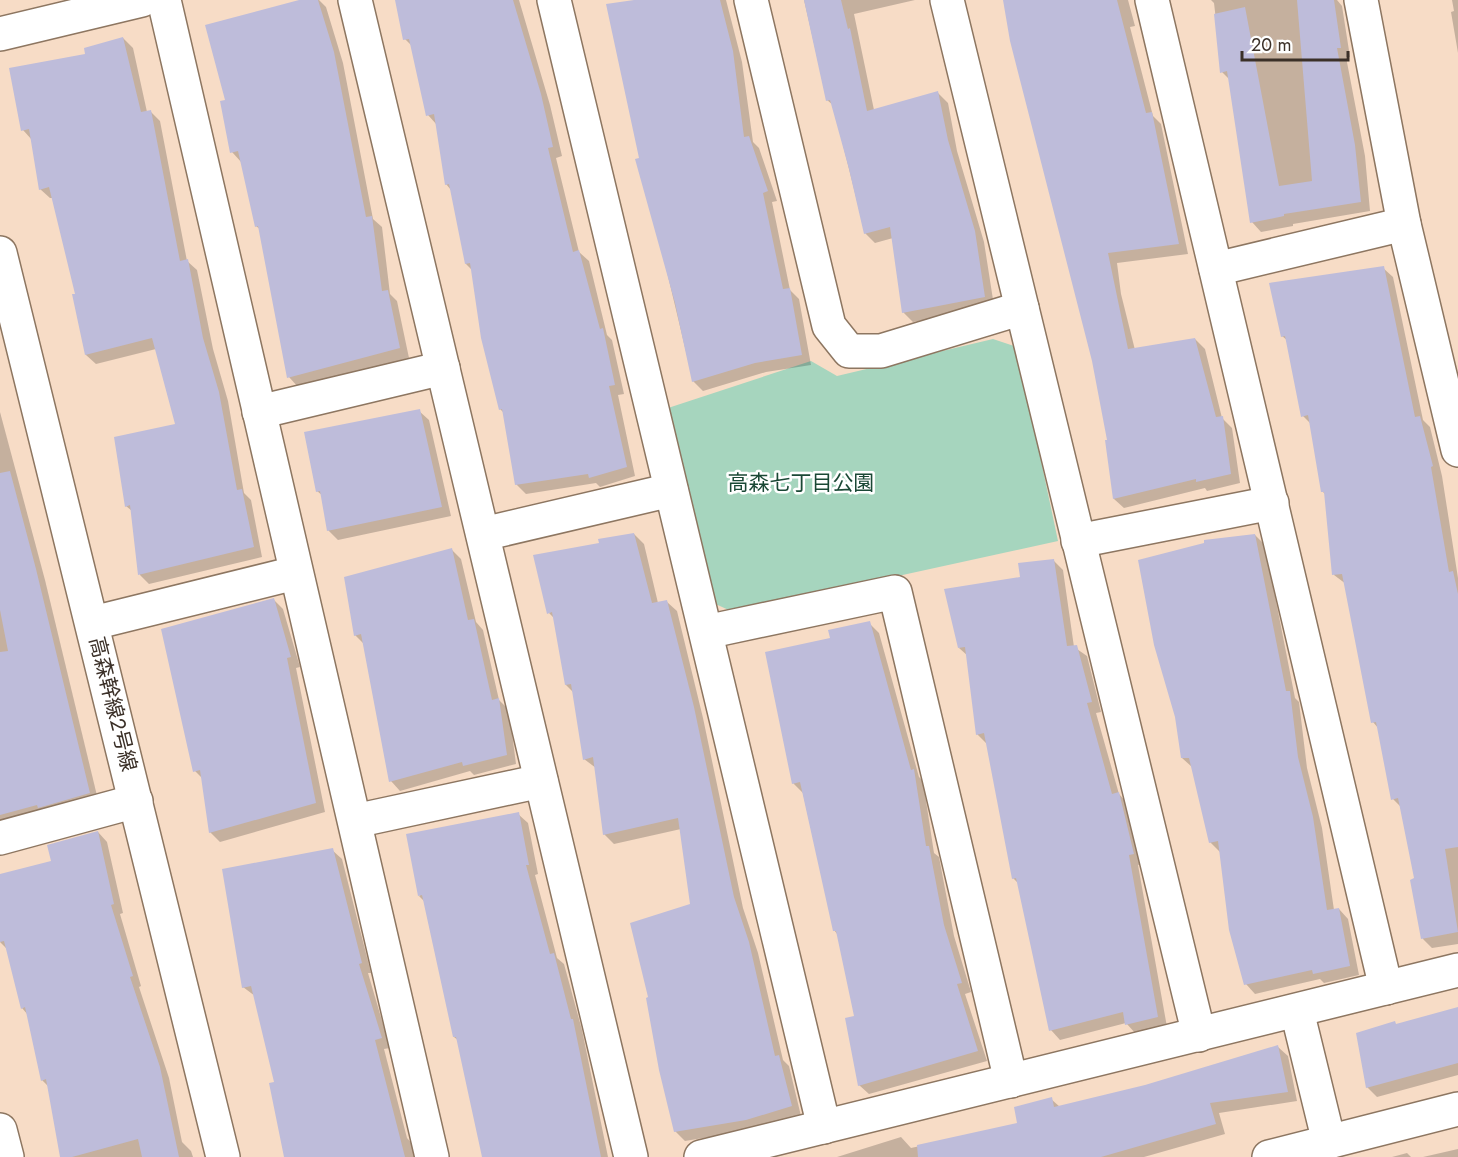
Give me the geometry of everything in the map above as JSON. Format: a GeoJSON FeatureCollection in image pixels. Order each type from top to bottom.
{"type":"FeatureCollection","features":[{"type":"Feature","properties":{"kind":"street"},"geometry":{"type":"LineString","coordinates":[[0,34],[142,0]]}},
{"type":"Feature","properties":{"kind":"street"},"geometry":{"type":"LineString","coordinates":[[164,0],[432,1157]]}},
{"type":"Feature","properties":{"kind":"street"},"geometry":{"type":"LineString","coordinates":[[355,0],[631,1157]]}},
{"type":"Feature","properties":{"kind":"street"},"geometry":{"type":"LineString","coordinates":[[554,0],[824,1127]]}},
{"type":"Feature","properties":{"kind":"street"},"geometry":{"type":"LineString","coordinates":[[751,0],[829,326],[849,351],[881,351],[1022,308]]}},
{"type":"Feature","properties":{"kind":"street"},"geometry":{"type":"LineString","coordinates":[[947,0],[1199,1035]]}},
{"type":"Feature","properties":{"kind":"street"},"geometry":{"type":"LineString","coordinates":[[1152,0],[1386,988]]}},
{"type":"Feature","properties":{"kind":"street"},"geometry":{"type":"LineString","coordinates":[[1361,0],[1404,224],[1448,364],[1458,450]]}},
{"type":"Feature","properties":{"kind":"street"},"geometry":{"type":"LineString","coordinates":[[1216,269],[1404,224]]}},
{"type":"Feature","properties":{"kind":"street","name":"高森幹線２号線"},"geometry":{"type":"LineString","coordinates":[[0,253],[223,1157]]}},
{"type":"Feature","properties":{"kind":"street"},"geometry":{"type":"LineString","coordinates":[[259,412],[443,368]]}},
{"type":"Feature","properties":{"kind":"street"},"geometry":{"type":"LineString","coordinates":[[483,534],[672,490]]}},
{"type":"Feature","properties":{"kind":"street"},"geometry":{"type":"LineString","coordinates":[[1078,540],[1272,503]]}},
{"type":"Feature","properties":{"kind":"street"},"geometry":{"type":"LineString","coordinates":[[93,623],[295,573]]}},
{"type":"Feature","properties":{"kind":"street"},"geometry":{"type":"LineString","coordinates":[[706,632],[895,592],[1011,1081]]}},
{"type":"Feature","properties":{"kind":"street"},"geometry":{"type":"LineString","coordinates":[[355,821],[542,781]]}},
{"type":"Feature","properties":{"kind":"street"},"geometry":{"type":"LineString","coordinates":[[0,838],[136,801]]}},
{"type":"Feature","properties":{"kind":"street"},"geometry":{"type":"LineString","coordinates":[[701,1157],[734,1153],[824,1127],[1458,970]]}},
{"type":"Feature","properties":{"kind":"street"},"geometry":{"type":"LineString","coordinates":[[1297,1011],[1329,1142]]}},
{"type":"Feature","properties":{"kind":"street"},"geometry":{"type":"LineString","coordinates":[[1269,1157],[1458,1109]]}},
{"type":"Feature","properties":{"kind":"street"},"geometry":{"type":"LineString","coordinates":[[0,1130],[7,1157]]}},
{"type":"Feature","properties":{"kind":"green space","name":"高森七丁目公園"},"geometry":{"type":"Polygon","coordinates":[[[993,339],[1017,347],[1058,541],[733,612],[709,601],[665,409],[811,361],[837,376],[993,339]]]}},
{"type":"Feature","properties":{"kind":"building"},"geometry":{"type":"Polygon","coordinates":[[[299,0],[318,0],[334,52],[366,217],[372,216],[382,291],[388,290],[400,348],[287,378],[258,226],[255,227],[238,151],[230,153],[220,101],[225,100],[205,25],[299,0]]]}},
{"type":"Feature","properties":{"kind":"building"},"geometry":{"type":"Polygon","coordinates":[[[395,0],[513,0],[541,94],[553,147],[548,148],[573,252],[579,250],[600,329],[603,328],[615,385],[609,386],[627,467],[589,478],[588,474],[515,485],[502,409],[499,410],[481,338],[470,263],[465,264],[449,184],[445,185],[434,114],[426,116],[409,39],[403,40],[395,0]]]}},
{"type":"Feature","properties":{"kind":"building"},"geometry":{"type":"Polygon","coordinates":[[[634,0],[720,0],[733,51],[744,137],[749,136],[768,191],[763,193],[783,289],[790,288],[802,355],[755,363],[692,382],[675,303],[635,159],[639,158],[606,4],[634,0]]]}},
{"type":"Feature","properties":{"kind":"building"},"geometry":{"type":"Polygon","coordinates":[[[804,0],[841,0],[848,29],[850,28],[867,111],[938,91],[948,140],[975,231],[985,297],[902,313],[890,227],[864,234],[830,100],[826,101],[804,0]]]}},
{"type":"Feature","properties":{"kind":"building"},"geometry":{"type":"Polygon","coordinates":[[[1003,0],[1117,0],[1146,113],[1152,112],[1179,244],[1108,253],[1128,349],[1195,338],[1216,417],[1223,416],[1231,474],[1196,482],[1196,479],[1113,499],[1105,440],[1107,440],[1092,361],[1010,41],[1003,0]]]}},
{"type":"Feature","properties":{"kind":"building"},"geometry":{"type":"Polygon","coordinates":[[[1297,0],[1334,0],[1341,48],[1337,48],[1355,145],[1361,202],[1284,214],[1284,216],[1250,223],[1227,71],[1220,73],[1214,14],[1245,7],[1279,186],[1312,181],[1297,0]]]}},
{"type":"Feature","properties":{"kind":"building"},"geometry":{"type":"Polygon","coordinates":[[[123,37],[141,112],[151,110],[180,261],[188,259],[203,338],[219,392],[237,490],[242,489],[254,547],[138,575],[130,505],[125,507],[114,437],[175,424],[152,338],[85,355],[72,294],[75,294],[49,187],[39,190],[29,129],[21,131],[9,68],[85,54],[84,48],[123,37]]]}},
{"type":"Feature","properties":{"kind":"building"},"geometry":{"type":"Polygon","coordinates":[[[1384,266],[1415,417],[1420,416],[1433,466],[1431,467],[1449,572],[1453,571],[1458,594],[1458,847],[1445,849],[1458,932],[1421,939],[1410,880],[1414,878],[1398,798],[1391,800],[1376,722],[1371,723],[1342,574],[1332,575],[1324,492],[1321,492],[1308,415],[1301,417],[1285,336],[1281,337],[1269,283],[1384,266]]]}},
{"type":"Feature","properties":{"kind":"building"},"geometry":{"type":"Polygon","coordinates":[[[420,409],[442,507],[327,531],[320,491],[316,492],[304,432],[420,409]]]}},
{"type":"Feature","properties":{"kind":"building"},"geometry":{"type":"Polygon","coordinates":[[[10,471],[90,793],[38,808],[37,805],[0,815],[0,652],[8,651],[0,610],[0,473],[10,471]]]}},
{"type":"Feature","properties":{"kind":"building"},"geometry":{"type":"Polygon","coordinates":[[[634,533],[652,603],[667,600],[694,707],[734,897],[749,942],[775,1056],[779,1055],[792,1106],[746,1120],[674,1132],[659,1070],[646,998],[648,997],[630,923],[690,904],[678,818],[603,835],[593,757],[583,760],[571,684],[565,685],[552,612],[547,614],[533,555],[599,543],[598,539],[634,533]]]}},
{"type":"Feature","properties":{"kind":"building"},"geometry":{"type":"Polygon","coordinates":[[[1255,534],[1286,691],[1290,691],[1298,757],[1313,817],[1327,910],[1339,908],[1350,966],[1313,974],[1312,970],[1244,985],[1229,930],[1218,841],[1209,843],[1189,758],[1181,758],[1175,717],[1154,645],[1138,560],[1204,543],[1204,540],[1255,534]]]}},
{"type":"Feature","properties":{"kind":"building"},"geometry":{"type":"Polygon","coordinates":[[[452,548],[468,620],[474,619],[492,700],[499,698],[507,755],[463,766],[462,762],[389,782],[361,634],[354,636],[344,577],[452,548]]]}},
{"type":"Feature","properties":{"kind":"building"},"geometry":{"type":"Polygon","coordinates":[[[1054,559],[1067,646],[1077,645],[1092,702],[1087,703],[1112,794],[1119,792],[1134,854],[1129,855],[1158,1017],[1125,1025],[1123,1012],[1049,1031],[1016,878],[1012,879],[984,733],[976,735],[965,647],[958,648],[944,589],[1020,577],[1018,563],[1054,559]]]}},
{"type":"Feature","properties":{"kind":"building"},"geometry":{"type":"Polygon","coordinates":[[[274,598],[291,657],[287,658],[316,803],[209,833],[200,770],[193,772],[161,629],[274,598]]]}},
{"type":"Feature","properties":{"kind":"building"},"geometry":{"type":"Polygon","coordinates":[[[870,621],[911,770],[914,769],[926,846],[929,846],[944,925],[962,983],[957,984],[978,1051],[858,1086],[845,1018],[854,1016],[836,931],[833,931],[800,782],[792,784],[765,652],[830,638],[828,630],[870,621]]]}},
{"type":"Feature","properties":{"kind":"building"},"geometry":{"type":"Polygon","coordinates":[[[519,812],[529,865],[526,865],[550,954],[554,953],[571,1019],[573,1019],[601,1157],[482,1157],[422,895],[418,896],[406,834],[519,812]]]}},
{"type":"Feature","properties":{"kind":"building"},"geometry":{"type":"Polygon","coordinates":[[[98,831],[114,904],[111,905],[133,976],[130,977],[160,1067],[179,1157],[142,1157],[138,1139],[72,1157],[60,1157],[46,1079],[41,1081],[25,1007],[21,1009],[4,941],[0,942],[0,874],[51,861],[47,845],[98,831]]]}},
{"type":"Feature","properties":{"kind":"building"},"geometry":{"type":"Polygon","coordinates":[[[333,848],[362,963],[359,964],[382,1038],[375,1040],[405,1157],[284,1157],[269,1083],[274,1082],[251,986],[242,988],[222,869],[333,848]]]}},
{"type":"Feature","properties":{"kind":"building"},"geometry":{"type":"Polygon","coordinates":[[[1458,1007],[1458,1063],[1366,1088],[1356,1033],[1395,1021],[1396,1024],[1458,1007]]]}},
{"type":"Feature","properties":{"kind":"building"},"geometry":{"type":"Polygon","coordinates":[[[1278,1045],[1288,1092],[1210,1103],[1216,1124],[1101,1157],[918,1157],[917,1145],[1017,1123],[1014,1107],[1052,1097],[1054,1107],[1145,1085],[1278,1045]]]}}]}
